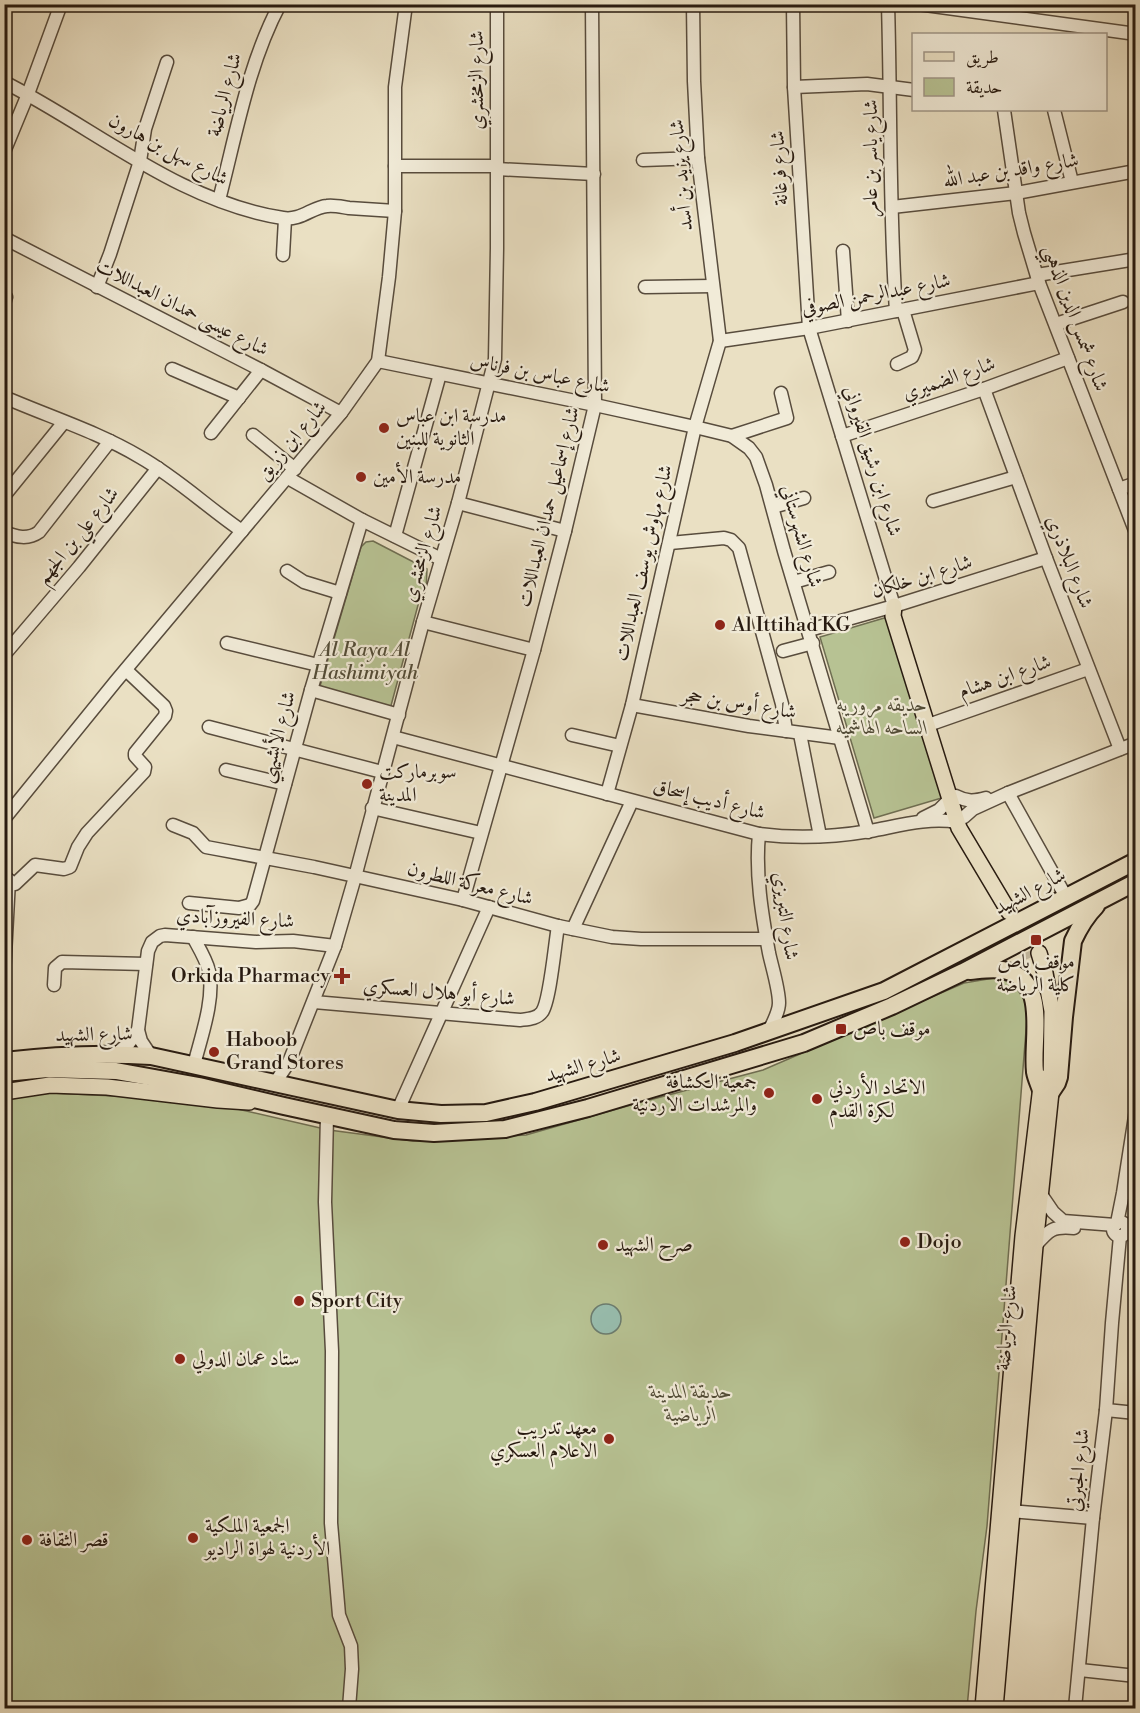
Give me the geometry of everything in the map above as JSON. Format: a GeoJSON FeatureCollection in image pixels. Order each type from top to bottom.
{"type":"FeatureCollection","features":[{"type":"Feature","properties":{"kind":"highway","name":"شارع الشهيد"},"geometry":{"type":"LineString","coordinates":[[4,1061],[56,1055],[152,1056],[398,1110],[441,1114],[486,1113],[536,1102],[768,1033],[884,991],[1136,861]]}},
{"type":"Feature","properties":{"kind":"highway","name":"شارع الشهيد"},"geometry":{"type":"LineString","coordinates":[[4,1073],[47,1069],[116,1071],[156,1077],[394,1130],[435,1133],[505,1129],[588,1108],[804,1043],[892,1006],[963,972],[1136,882]]}},
{"type":"Feature","properties":{"kind":"highway"},"geometry":{"type":"LineString","coordinates":[[963,972],[1006,970],[1020,977],[1030,988],[1035,1003],[1036,1075],[1046,1091],[1058,1083],[1074,941],[1085,918],[1103,900]]}},
{"type":"Feature","properties":{"kind":"highway"},"geometry":{"type":"LineString","coordinates":[[4,1081],[80,1070]]}},
{"type":"Feature","properties":{"kind":"main road","name":"شارع ابن رشيق القيرواني"},"geometry":{"type":"LineString","coordinates":[[894,606],[898,612],[934,723],[953,797]]}},
{"type":"Feature","properties":{"kind":"main road","name":"شارع ابن رشيق القيرواني"},"geometry":{"type":"LineString","coordinates":[[894,606],[894,616],[953,797]]}},
{"type":"Feature","properties":{"kind":"main road"},"geometry":{"type":"LineString","coordinates":[[953,797],[961,819],[961,832],[1013,910]]}},
{"type":"Feature","properties":{"kind":"main road","name":"شارع الرياضة"},"geometry":{"type":"LineString","coordinates":[[983,1708],[1001,1481],[1022,1319],[1035,1246],[1040,1193],[1052,1011],[1045,973],[1035,955]]}},
{"type":"Feature","properties":{"kind":"main road"},"geometry":{"type":"LineString","coordinates":[[4,1092],[59,1085],[129,1089],[240,1103],[260,1100]]}},
{"type":"Feature","properties":{"kind":"main road","name":"شارع الرياضة"},"geometry":{"type":"LineString","coordinates":[[995,1708],[1011,1511],[1022,1319],[1023,1236],[1046,1091]]}},
{"type":"Feature","properties":{"kind":"street"},"geometry":{"type":"LineString","coordinates":[[4,153],[61,4]]}},
{"type":"Feature","properties":{"kind":"street","name":"شارع الرياضة"},"geometry":{"type":"LineString","coordinates":[[219,200],[256,60],[265,34],[280,4]]}},
{"type":"Feature","properties":{"kind":"street","name":"شارع ابن زريق"},"geometry":{"type":"LineString","coordinates":[[7,811],[292,474],[341,413],[378,361],[395,212],[395,87],[406,4]]}},
{"type":"Feature","properties":{"kind":"street","name":"شارع الزمخشري"},"geometry":{"type":"LineString","coordinates":[[275,1083],[289,1062],[335,946],[490,384],[495,359],[496,336],[497,4]]}},
{"type":"Feature","properties":{"kind":"street","name":"شارع إسماعيل حمدان العبداللات"},"geometry":{"type":"LineString","coordinates":[[463,900],[534,650],[595,405],[592,4]]}},
{"type":"Feature","properties":{"kind":"street","name":"شارع يزيد بن أسد"},"geometry":{"type":"LineString","coordinates":[[693,4],[698,158],[720,340]]}},
{"type":"Feature","properties":{"kind":"street","name":"شارع فرغانة"},"geometry":{"type":"LineString","coordinates":[[793,4],[795,87],[809,328]]}},
{"type":"Feature","properties":{"kind":"street","name":"شارع ياسر بن عامر"},"geometry":{"type":"LineString","coordinates":[[888,4],[892,254],[899,311],[915,350],[912,357],[897,364]]}},
{"type":"Feature","properties":{"kind":"street"},"geometry":{"type":"LineString","coordinates":[[918,4],[1055,29],[1136,34]]}},
{"type":"Feature","properties":{"kind":"street"},"geometry":{"type":"LineString","coordinates":[[98,286],[140,161],[145,129],[167,62]]}},
{"type":"Feature","properties":{"kind":"street","name":"شارع سهل بن هارون"},"geometry":{"type":"LineString","coordinates":[[4,82],[191,188],[219,200],[285,219]]}},
{"type":"Feature","properties":{"kind":"street"},"geometry":{"type":"LineString","coordinates":[[795,87],[853,84],[912,90]]}},
{"type":"Feature","properties":{"kind":"street","name":"شارع شمس الدين الذهبي"},"geometry":{"type":"LineString","coordinates":[[1004,111],[1024,233],[1038,279],[1136,533]]}},
{"type":"Feature","properties":{"kind":"street"},"geometry":{"type":"LineString","coordinates":[[1054,111],[1072,182]]}},
{"type":"Feature","properties":{"kind":"street"},"geometry":{"type":"LineString","coordinates":[[643,160],[698,158]]}},
{"type":"Feature","properties":{"kind":"street"},"geometry":{"type":"LineString","coordinates":[[395,166],[497,168],[594,174]]}},
{"type":"Feature","properties":{"kind":"street","name":"شارع واقد بن عبد الله"},"geometry":{"type":"LineString","coordinates":[[892,207],[1016,193],[1136,171]]}},
{"type":"Feature","properties":{"kind":"street"},"geometry":{"type":"LineString","coordinates":[[283,255],[285,219],[298,217],[326,206],[395,212]]}},
{"type":"Feature","properties":{"kind":"street","name":"شارع عيسى حمدان العبداللات"},"geometry":{"type":"LineString","coordinates":[[4,238],[341,413]]}},
{"type":"Feature","properties":{"kind":"street"},"geometry":{"type":"LineString","coordinates":[[843,251],[848,321]]}},
{"type":"Feature","properties":{"kind":"street","name":"شارع عبدالرحمن الصوفي"},"geometry":{"type":"LineString","coordinates":[[720,340],[809,328],[899,311],[1136,258]]}},
{"type":"Feature","properties":{"kind":"street"},"geometry":{"type":"LineString","coordinates":[[645,287],[713,286]]}},
{"type":"Feature","properties":{"kind":"street"},"geometry":{"type":"LineString","coordinates":[[1056,324],[1123,302]]}},
{"type":"Feature","properties":{"kind":"street","name":"شارع ابن رشيق القيرواني"},"geometry":{"type":"LineString","coordinates":[[809,328],[894,606]]}},
{"type":"Feature","properties":{"kind":"street","name":"شارع مهاوش يوسف العبداللات"},"geometry":{"type":"LineString","coordinates":[[607,794],[632,705],[695,427],[720,340]]}},
{"type":"Feature","properties":{"kind":"street","name":"شارع الضميري"},"geometry":{"type":"LineString","coordinates":[[842,436],[984,389],[1068,358]]}},
{"type":"Feature","properties":{"kind":"street","name":"شارع عباس بن فرناس"},"geometry":{"type":"LineString","coordinates":[[378,361],[695,427]]}},
{"type":"Feature","properties":{"kind":"street"},"geometry":{"type":"LineString","coordinates":[[172,369],[239,398]]}},
{"type":"Feature","properties":{"kind":"street"},"geometry":{"type":"LineString","coordinates":[[211,433],[261,370]]}},
{"type":"Feature","properties":{"kind":"street"},"geometry":{"type":"LineString","coordinates":[[395,536],[440,374]]}},
{"type":"Feature","properties":{"kind":"street","name":"شارع البلاذري"},"geometry":{"type":"LineString","coordinates":[[984,389],[1120,749]]}},
{"type":"Feature","properties":{"kind":"street"},"geometry":{"type":"LineString","coordinates":[[732,436],[787,418],[781,393]]}},
{"type":"Feature","properties":{"kind":"street"},"geometry":{"type":"LineString","coordinates":[[4,397],[110,441],[141,457],[242,531]]}},
{"type":"Feature","properties":{"kind":"street"},"geometry":{"type":"LineString","coordinates":[[4,496],[64,422]]}},
{"type":"Feature","properties":{"kind":"street","name":"شارع الشهرستاني"},"geometry":{"type":"LineString","coordinates":[[695,427],[732,436],[749,448],[756,457],[868,832]]}},
{"type":"Feature","properties":{"kind":"street"},"geometry":{"type":"LineString","coordinates":[[253,435],[292,474],[362,520],[441,559]]}},
{"type":"Feature","properties":{"kind":"street"},"geometry":{"type":"LineString","coordinates":[[4,532],[25,537],[39,532],[110,441]]}},
{"type":"Feature","properties":{"kind":"street","name":"شارع علي بن الجهم"},"geometry":{"type":"LineString","coordinates":[[4,655],[79,567],[158,468]]}},
{"type":"Feature","properties":{"kind":"street"},"geometry":{"type":"LineString","coordinates":[[933,501],[1016,477]]}},
{"type":"Feature","properties":{"kind":"street"},"geometry":{"type":"LineString","coordinates":[[1119,489],[1136,483]]}},
{"type":"Feature","properties":{"kind":"street"},"geometry":{"type":"LineString","coordinates":[[772,507],[804,498]]}},
{"type":"Feature","properties":{"kind":"street"},"geometry":{"type":"LineString","coordinates":[[458,503],[565,531]]}},
{"type":"Feature","properties":{"kind":"street","name":"شارع الأبشيهي"},"geometry":{"type":"LineString","coordinates":[[189,903],[238,908],[250,906],[253,901],[318,665],[362,520]]}},
{"type":"Feature","properties":{"kind":"street"},"geometry":{"type":"LineString","coordinates":[[670,543],[724,538],[731,540],[739,548],[782,704],[786,731]]}},
{"type":"Feature","properties":{"kind":"street","name":"شارع ابن خلكان"},"geometry":{"type":"LineString","coordinates":[[809,630],[1046,558]]}},
{"type":"Feature","properties":{"kind":"street"},"geometry":{"type":"LineString","coordinates":[[287,572],[304,582],[340,593]]}},
{"type":"Feature","properties":{"kind":"street"},"geometry":{"type":"LineString","coordinates":[[794,582],[829,572]]}},
{"type":"Feature","properties":{"kind":"street"},"geometry":{"type":"LineString","coordinates":[[423,622],[534,650]]}},
{"type":"Feature","properties":{"kind":"street"},"geometry":{"type":"LineString","coordinates":[[227,643],[318,665]]}},
{"type":"Feature","properties":{"kind":"street"},"geometry":{"type":"LineString","coordinates":[[783,651],[813,643]]}},
{"type":"Feature","properties":{"kind":"street","name":"شارع ابن هشام"},"geometry":{"type":"LineString","coordinates":[[934,723],[1088,669]]}},
{"type":"Feature","properties":{"kind":"street"},"geometry":{"type":"LineString","coordinates":[[7,877],[11,884],[15,884],[35,866],[70,867],[87,833],[144,772],[145,767],[135,753],[165,716],[166,711],[164,706],[126,670]]}},
{"type":"Feature","properties":{"kind":"street"},"geometry":{"type":"LineString","coordinates":[[311,690],[399,715]]}},
{"type":"Feature","properties":{"kind":"street","name":"شارع أوس بن حجر"},"geometry":{"type":"LineString","coordinates":[[632,705],[710,720],[840,738]]}},
{"type":"Feature","properties":{"kind":"street"},"geometry":{"type":"LineString","coordinates":[[209,727],[382,772]]}},
{"type":"Feature","properties":{"kind":"street"},"geometry":{"type":"LineString","coordinates":[[800,734],[820,836]]}},
{"type":"Feature","properties":{"kind":"street"},"geometry":{"type":"LineString","coordinates":[[572,735],[620,746]]}},
{"type":"Feature","properties":{"kind":"street","name":"شارع أديب إسحاق"},"geometry":{"type":"LineString","coordinates":[[393,737],[759,834],[820,836],[868,832],[911,823],[961,819]]}},
{"type":"Feature","properties":{"kind":"street"},"geometry":{"type":"LineString","coordinates":[[961,819],[977,807],[1008,793],[1136,743]]}},
{"type":"Feature","properties":{"kind":"street"},"geometry":{"type":"LineString","coordinates":[[226,770],[285,784]]}},
{"type":"Feature","properties":{"kind":"street"},"geometry":{"type":"LineString","coordinates":[[953,797],[972,801],[1008,793]]}},
{"type":"Feature","properties":{"kind":"street"},"geometry":{"type":"LineString","coordinates":[[1008,793],[1066,897]]}},
{"type":"Feature","properties":{"kind":"street","name":"شارع أديب إسحاق"},"geometry":{"type":"LineString","coordinates":[[911,823],[939,810],[953,797]]}},
{"type":"Feature","properties":{"kind":"street"},"geometry":{"type":"LineString","coordinates":[[573,929],[632,801]]}},
{"type":"Feature","properties":{"kind":"street"},"geometry":{"type":"LineString","coordinates":[[372,808],[481,833]]}},
{"type":"Feature","properties":{"kind":"street","name":"شارع معركة اللطرون"},"geometry":{"type":"LineString","coordinates":[[173,825],[193,833],[207,847],[265,857],[463,900],[573,929],[628,939],[767,939]]}},
{"type":"Feature","properties":{"kind":"street","name":"شارع التبريزي"},"geometry":{"type":"LineString","coordinates":[[759,834],[758,863],[767,939],[779,1003]]}},
{"type":"Feature","properties":{"kind":"street"},"geometry":{"type":"LineString","coordinates":[[4,974],[7,877]]}},
{"type":"Feature","properties":{"kind":"street"},"geometry":{"type":"LineString","coordinates":[[398,1110],[489,907]]}},
{"type":"Feature","properties":{"kind":"street","name":"شارع أبو هلال العسكري"},"geometry":{"type":"LineString","coordinates":[[314,1002],[440,1014],[531,1019],[542,1012],[547,1000],[558,926]]}},
{"type":"Feature","properties":{"kind":"street","name":"شارع الفيروزآبادي"},"geometry":{"type":"LineString","coordinates":[[138,1030],[150,946],[156,939],[165,935],[256,942],[293,941],[335,946]]}},
{"type":"Feature","properties":{"kind":"street"},"geometry":{"type":"LineString","coordinates":[[193,937],[206,961],[211,982],[209,1003],[194,1065]]}},
{"type":"Feature","properties":{"kind":"street"},"geometry":{"type":"LineString","coordinates":[[54,985],[55,968],[62,962],[146,964]]}},
{"type":"Feature","properties":{"kind":"street"},"geometry":{"type":"LineString","coordinates":[[768,1033],[779,1003],[792,1016],[801,1021]]}},
{"type":"Feature","properties":{"kind":"street"},"geometry":{"type":"LineString","coordinates":[[116,1054],[126,1046],[138,1030]]}},
{"type":"Feature","properties":{"kind":"street"},"geometry":{"type":"LineString","coordinates":[[138,1030],[142,1043],[152,1056]]}},
{"type":"Feature","properties":{"kind":"street"},"geometry":{"type":"LineString","coordinates":[[289,1062],[292,1076],[301,1089]]}},
{"type":"Feature","properties":{"kind":"street","name":"شارع الجبرتي"},"geometry":{"type":"LineString","coordinates":[[1076,1708],[1093,1518],[1106,1410],[1112,1323],[1124,1229],[1123,1193],[1136,1110]]}},
{"type":"Feature","properties":{"kind":"street"},"geometry":{"type":"LineString","coordinates":[[327,1116],[325,1202],[332,1351],[331,1523],[337,1606],[351,1646],[349,1708]]}},
{"type":"Feature","properties":{"kind":"street"},"geometry":{"type":"LineString","coordinates":[[1040,1193],[1053,1212],[1063,1221],[1124,1229]]}},
{"type":"Feature","properties":{"kind":"street"},"geometry":{"type":"LineString","coordinates":[[1035,1246],[1056,1227],[1124,1229]]}},
{"type":"Feature","properties":{"kind":"street"},"geometry":{"type":"LineString","coordinates":[[1106,1410],[1136,1413]]}},
{"type":"Feature","properties":{"kind":"street"},"geometry":{"type":"LineString","coordinates":[[1011,1511],[1093,1518]]}},
{"type":"Feature","properties":{"kind":"street"},"geometry":{"type":"LineString","coordinates":[[1080,1670],[1136,1676]]}},
{"type":"Feature","properties":{"kind":"green space","name":"Al Raya Al Hashimiyah"},"geometry":{"type":"Polygon","coordinates":[[[373,541],[427,569],[426,591],[421,594],[389,713],[318,693],[361,547],[366,542],[373,541]]]}},
{"type":"Feature","properties":{"kind":"green space","name":"حديقه مروريه الساحه الهاشميه"},"geometry":{"type":"Polygon","coordinates":[[[891,616],[945,797],[874,818],[820,637],[891,616]]]}},
{"type":"Feature","properties":{"kind":"green space","name":"حديقة المدينة الرياضية"},"geometry":{"type":"Polygon","coordinates":[[[1000,977],[1017,989],[1028,1005],[987,1526],[967,1708],[8,1708],[5,1699],[5,1098],[51,1093],[198,1100],[329,1130],[413,1141],[526,1135],[763,1070],[964,983],[1000,977]]]}},
{"type":"Feature","properties":{"kind":"shaded area"},"geometry":{"type":"Polygon","coordinates":[[[606,1304],[616,1309],[621,1319],[616,1329],[606,1334],[596,1329],[591,1319],[596,1309],[606,1304]]]}},
{"type":"Feature","properties":{"kind":"tunnel"},"geometry":{"type":"LineString","coordinates":[[1020,930],[1032,957]]}},
{"type":"Feature","properties":{"kind":"place","name":"مدرسة ابن عباس الثانوية للبنين"},"geometry":{"type":"Point","coordinates":[384,428]}},
{"type":"Feature","properties":{"kind":"place","name":"مدرسة الأمين"},"geometry":{"type":"Point","coordinates":[361,477]}},
{"type":"Feature","properties":{"kind":"place","name":"Al Ittihad KG"},"geometry":{"type":"Point","coordinates":[720,625]}},
{"type":"Feature","properties":{"kind":"place","name":"سوبرماركت المدينة"},"geometry":{"type":"Point","coordinates":[367,784]}},
{"type":"Feature","properties":{"kind":"place","name":"موقف باص كلية الرياضة"},"geometry":{"type":"Point","coordinates":[1036,940]}},
{"type":"Feature","properties":{"kind":"place","name":"Orkida Pharmacy"},"geometry":{"type":"Point","coordinates":[342,976]}},
{"type":"Feature","properties":{"kind":"place","name":"موقف باص"},"geometry":{"type":"Point","coordinates":[841,1029]}},
{"type":"Feature","properties":{"kind":"place","name":"Haboob Grand Stores"},"geometry":{"type":"Point","coordinates":[214,1052]}},
{"type":"Feature","properties":{"kind":"place","name":"جمعية الكشافة والمرشدات الاردنية"},"geometry":{"type":"Point","coordinates":[769,1093]}},
{"type":"Feature","properties":{"kind":"place","name":"الاتحاد الأردني لكرة القدم"},"geometry":{"type":"Point","coordinates":[817,1099]}},
{"type":"Feature","properties":{"kind":"place","name":"Dojo"},"geometry":{"type":"Point","coordinates":[905,1242]}},
{"type":"Feature","properties":{"kind":"place","name":"صرح الشهيد"},"geometry":{"type":"Point","coordinates":[603,1245]}},
{"type":"Feature","properties":{"kind":"place","name":"Sport City"},"geometry":{"type":"Point","coordinates":[299,1301]}},
{"type":"Feature","properties":{"kind":"place","name":"ستاد عمان الدولي"},"geometry":{"type":"Point","coordinates":[180,1359]}},
{"type":"Feature","properties":{"kind":"place","name":"معهد تدريب الاعلام العسكري"},"geometry":{"type":"Point","coordinates":[609,1439]}},
{"type":"Feature","properties":{"kind":"place","name":"الجمعية الملكية الأردنية لهواة الراديو"},"geometry":{"type":"Point","coordinates":[193,1538]}},
{"type":"Feature","properties":{"kind":"place","name":"قصر الثقافة"},"geometry":{"type":"Point","coordinates":[27,1540]}}]}
